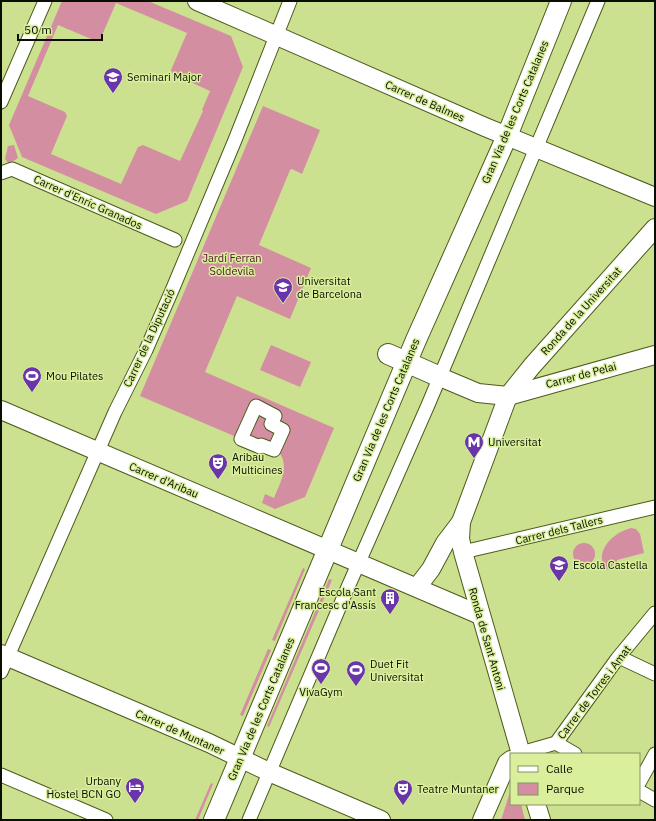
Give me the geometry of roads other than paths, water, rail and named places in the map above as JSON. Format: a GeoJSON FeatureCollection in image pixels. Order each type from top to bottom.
{"type":"FeatureCollection","features":[{"type":"Feature","properties":{"kind":"main road","name":"Carrer de Balmes"},"geometry":{"type":"LineString","coordinates":[[197,1],[507,136],[655,197]]}},
{"type":"Feature","properties":{"kind":"main road","name":"Gran Via de les Corts Catalanes"},"geometry":{"type":"LineString","coordinates":[[214,820],[406,362],[507,136],[561,1]]}},
{"type":"Feature","properties":{"kind":"main road","name":"Ronda de la Universitat"},"geometry":{"type":"LineString","coordinates":[[461,522],[508,396],[655,228]]}},
{"type":"Feature","properties":{"kind":"main road"},"geometry":{"type":"LineString","coordinates":[[388,354],[478,393],[508,396]]}},
{"type":"Feature","properties":{"kind":"main road","name":"Carrer de Pelai"},"geometry":{"type":"LineString","coordinates":[[508,396],[655,355]]}},
{"type":"Feature","properties":{"kind":"main road","name":"Carrer d'Aribau"},"geometry":{"type":"LineString","coordinates":[[1,410],[418,586],[480,614]]}},
{"type":"Feature","properties":{"kind":"main road"},"geometry":{"type":"LineString","coordinates":[[418,586],[431,569],[445,543],[461,522]]}},
{"type":"Feature","properties":{"kind":"main road","name":"Ronda de Sant Antoni"},"geometry":{"type":"LineString","coordinates":[[461,522],[460,539],[462,552],[517,753]]}},
{"type":"Feature","properties":{"kind":"main road","name":"Carrer de Muntaner"},"geometry":{"type":"LineString","coordinates":[[3,661],[199,739],[269,772],[381,820]]}},
{"type":"Feature","properties":{"kind":"main road"},"geometry":{"type":"LineString","coordinates":[[482,820],[507,763],[510,761]]}},
{"type":"Feature","properties":{"kind":"main road"},"geometry":{"type":"LineString","coordinates":[[536,805],[541,820]]}},
{"type":"Feature","properties":{"kind":"street"},"geometry":{"type":"LineString","coordinates":[[1,102],[45,1]]}},
{"type":"Feature","properties":{"kind":"street","name":"Carrer de la Diputació"},"geometry":{"type":"LineString","coordinates":[[3,661],[97,451],[173,288],[235,140],[275,35],[290,1]]}},
{"type":"Feature","properties":{"kind":"street"},"geometry":{"type":"LineString","coordinates":[[249,820],[440,377],[598,1]]}},
{"type":"Feature","properties":{"kind":"street","name":"Carrer d'Enric Granados"},"geometry":{"type":"LineString","coordinates":[[1,173],[12,169],[175,240]]}},
{"type":"Feature","properties":{"kind":"street","name":"Carrer dels Tallers"},"geometry":{"type":"LineString","coordinates":[[462,552],[655,507]]}},
{"type":"Feature","properties":{"kind":"street","name":"Carrer de Torres i Amat"},"geometry":{"type":"LineString","coordinates":[[524,753],[556,743],[619,657],[655,613]]}},
{"type":"Feature","properties":{"kind":"street"},"geometry":{"type":"LineString","coordinates":[[619,657],[655,674]]}},
{"type":"Feature","properties":{"kind":"street"},"geometry":{"type":"LineString","coordinates":[[556,743],[573,753]]}},
{"type":"Feature","properties":{"kind":"street"},"geometry":{"type":"LineString","coordinates":[[640,781],[655,754]]}},
{"type":"Feature","properties":{"kind":"street"},"geometry":{"type":"LineString","coordinates":[[1,775],[106,820]]}},
{"type":"Feature","properties":{"kind":"street"},"geometry":{"type":"LineString","coordinates":[[640,792],[655,800]]}},
{"type":"Feature","properties":{"kind":"place","name":"Seminari Major"},"geometry":{"type":"Point","coordinates":[113,94]}},
{"type":"Feature","properties":{"kind":"place","name":"Universitat de Barcelona"},"geometry":{"type":"Point","coordinates":[283,304]}},
{"type":"Feature","properties":{"kind":"place","name":"Mou Pilates"},"geometry":{"type":"Point","coordinates":[32,393]}},
{"type":"Feature","properties":{"kind":"place","name":"Universitat"},"geometry":{"type":"Point","coordinates":[474,459]}},
{"type":"Feature","properties":{"kind":"place","name":"Aribau Multicines"},"geometry":{"type":"Point","coordinates":[218,480]}},
{"type":"Feature","properties":{"kind":"place","name":"Escola Castella"},"geometry":{"type":"Point","coordinates":[559,582]}},
{"type":"Feature","properties":{"kind":"place","name":"Escola Sant Francesc d'Assís"},"geometry":{"type":"Point","coordinates":[390,615]}},
{"type":"Feature","properties":{"kind":"place","name":"VivaGym"},"geometry":{"type":"Point","coordinates":[321,685]}},
{"type":"Feature","properties":{"kind":"place","name":"Duet Fit Universitat"},"geometry":{"type":"Point","coordinates":[356,687]}},
{"type":"Feature","properties":{"kind":"place","name":"Urbany Hostel BCN GO"},"geometry":{"type":"Point","coordinates":[135,804]}},
{"type":"Feature","properties":{"kind":"place","name":"Teatre Muntaner"},"geometry":{"type":"Point","coordinates":[403,806]}},
{"type":"Feature","properties":{"kind":"park label","name":"Jardí Ferran Soldevila"},"geometry":{"type":"Point","coordinates":[232,264]}}]}
